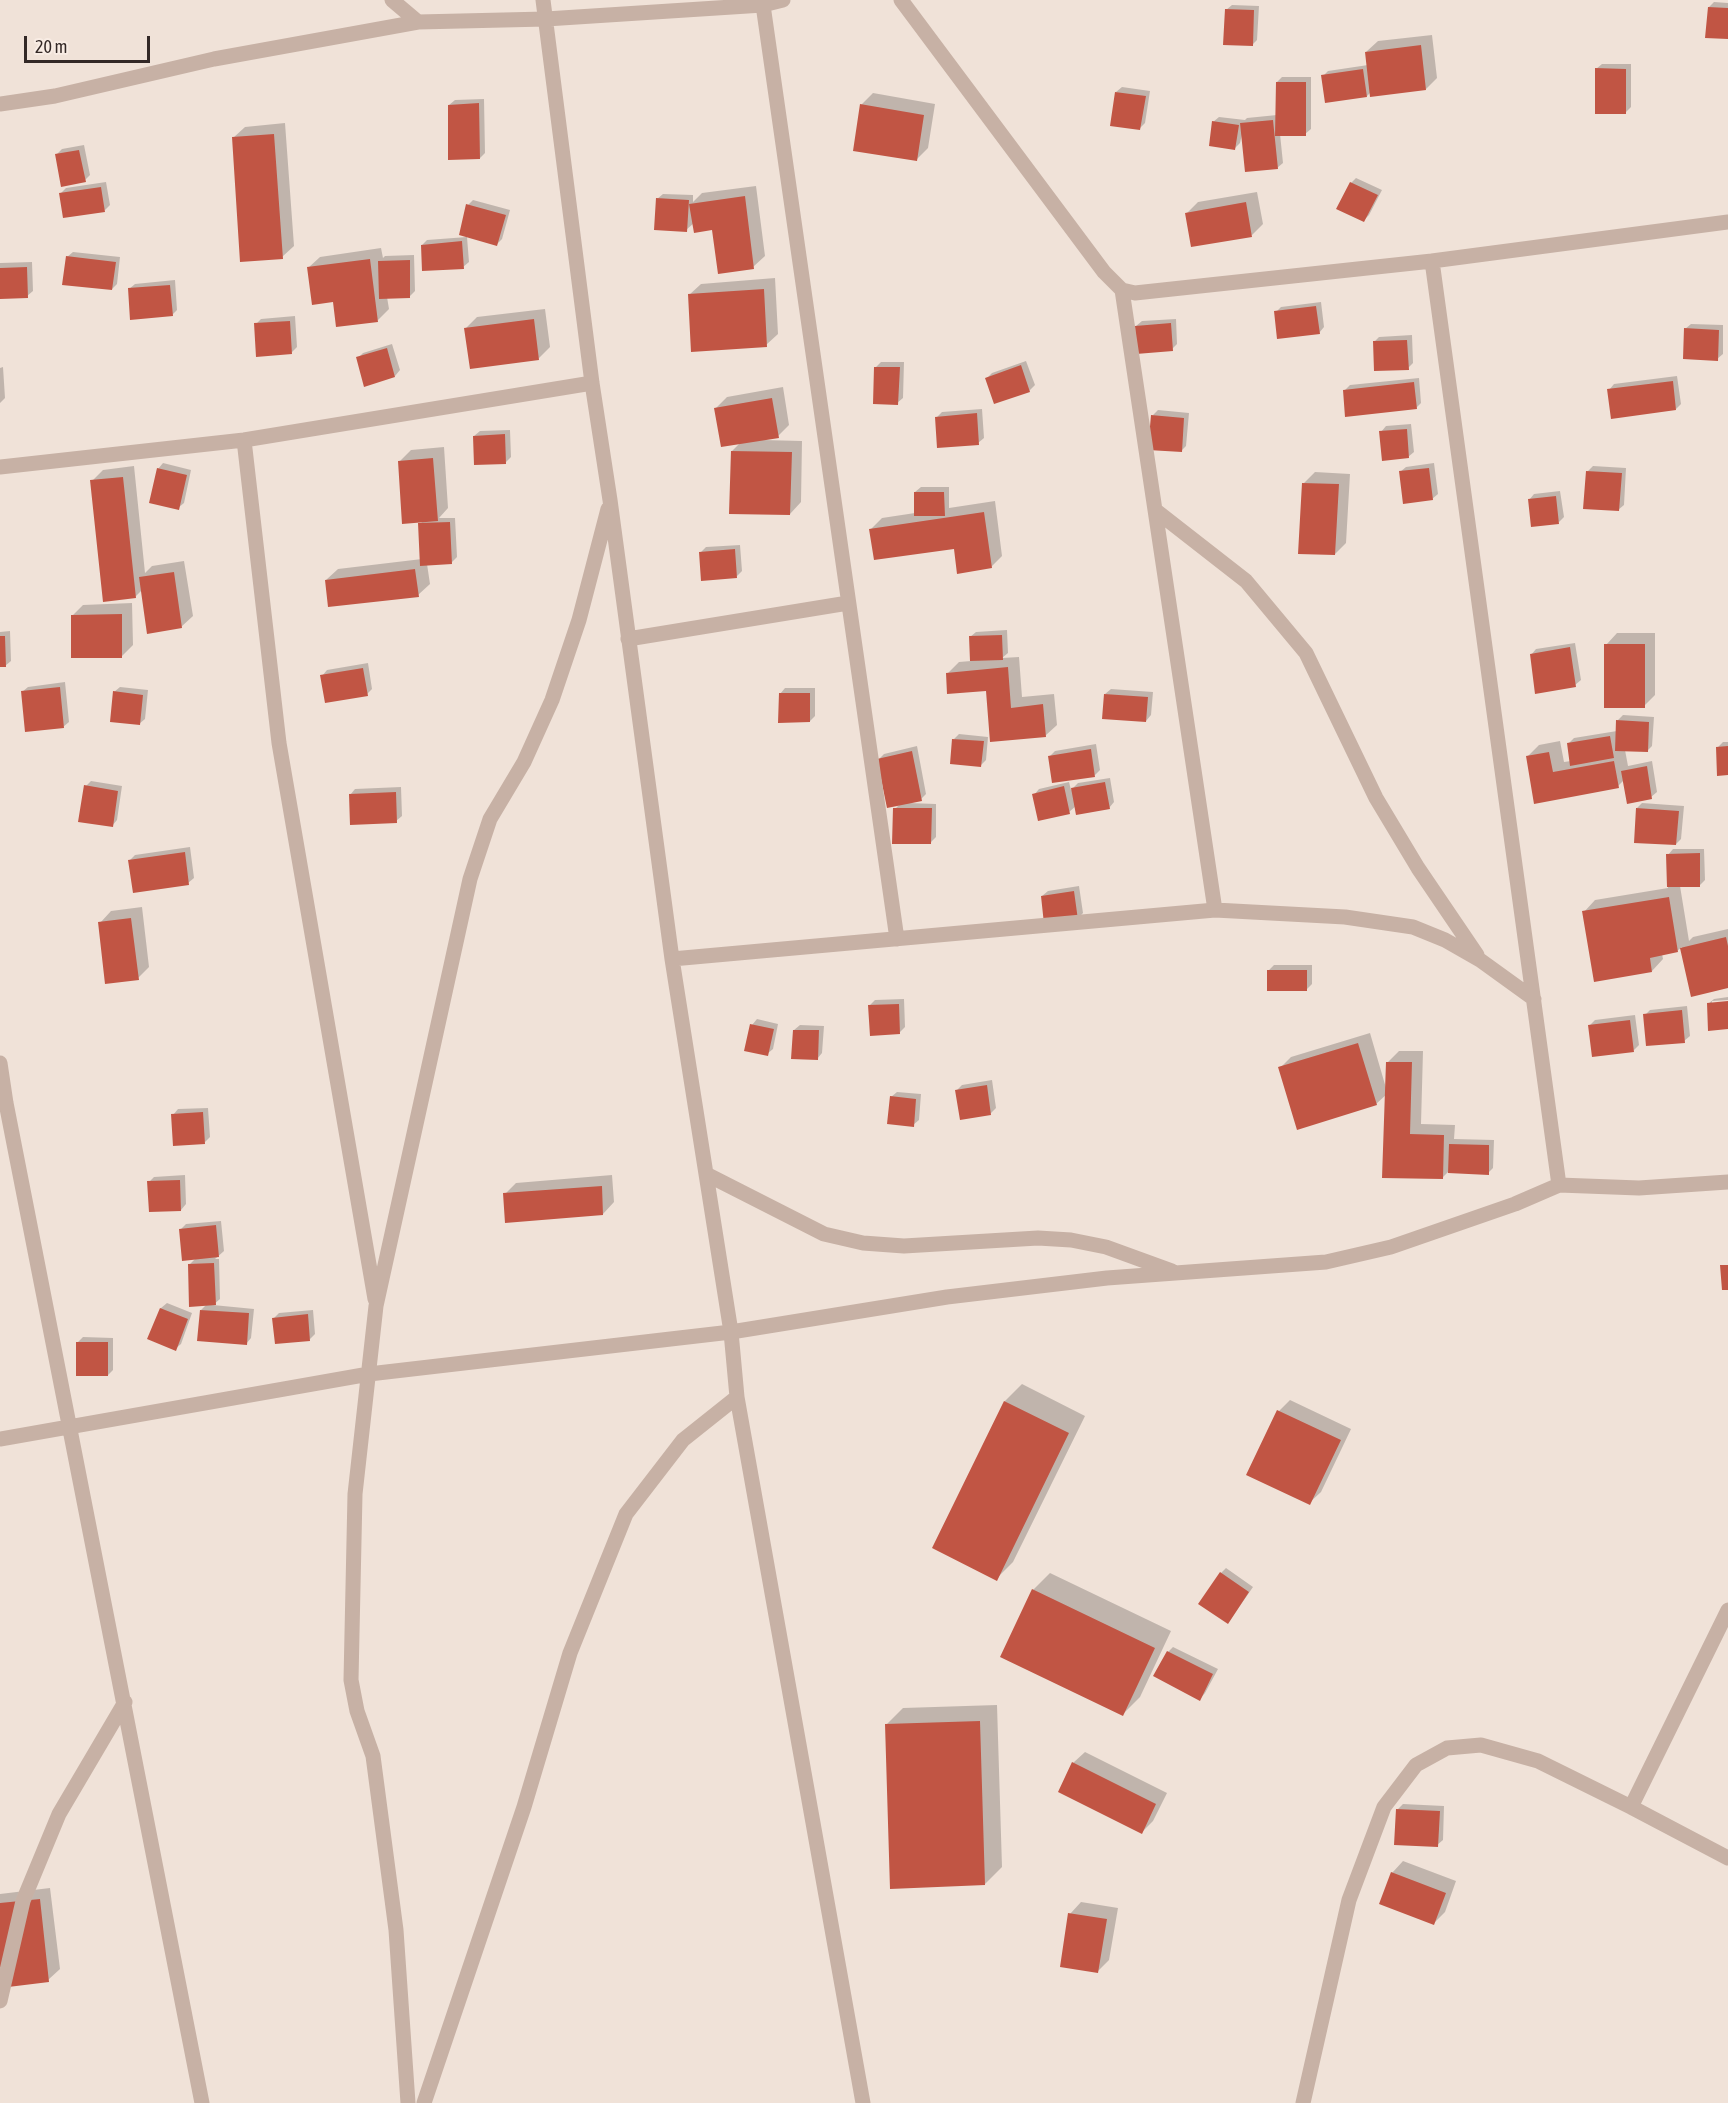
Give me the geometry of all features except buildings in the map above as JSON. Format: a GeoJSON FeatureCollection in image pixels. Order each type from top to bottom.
{"type":"FeatureCollection","features":[{"type":"Feature","properties":{"kind":"street"},"geometry":{"type":"LineString","coordinates":[[392,0],[418,22]]}},
{"type":"Feature","properties":{"kind":"street"},"geometry":{"type":"LineString","coordinates":[[543,0],[592,383],[672,959],[732,1332],[737,1397],[863,2103]]}},
{"type":"Feature","properties":{"kind":"street"},"geometry":{"type":"LineString","coordinates":[[0,105],[55,96],[214,58],[418,22],[546,19],[763,5],[783,0]]}},
{"type":"Feature","properties":{"kind":"street"},"geometry":{"type":"LineString","coordinates":[[901,0],[1104,272],[1122,290],[1135,293],[1432,261],[1728,222]]}},
{"type":"Feature","properties":{"kind":"street"},"geometry":{"type":"LineString","coordinates":[[763,5],[897,939]]}},
{"type":"Feature","properties":{"kind":"street"},"geometry":{"type":"LineString","coordinates":[[1432,261],[1560,1185]]}},
{"type":"Feature","properties":{"kind":"street"},"geometry":{"type":"LineString","coordinates":[[1122,290],[1215,910]]}},
{"type":"Feature","properties":{"kind":"street"},"geometry":{"type":"LineString","coordinates":[[0,467],[244,440],[592,383]]}},
{"type":"Feature","properties":{"kind":"street"},"geometry":{"type":"LineString","coordinates":[[244,440],[279,743],[376,1306]]}},
{"type":"Feature","properties":{"kind":"street"},"geometry":{"type":"LineString","coordinates":[[408,2103],[396,1930],[374,1756],[357,1711],[351,1680],[355,1494],[376,1306],[470,879],[490,819],[524,762],[552,700],[579,620],[610,500]]}},
{"type":"Feature","properties":{"kind":"street"},"geometry":{"type":"LineString","coordinates":[[1155,510],[1246,580],[1306,653],[1376,798],[1418,868],[1480,960]]}},
{"type":"Feature","properties":{"kind":"street"},"geometry":{"type":"LineString","coordinates":[[628,639],[848,603]]}},
{"type":"Feature","properties":{"kind":"street"},"geometry":{"type":"LineString","coordinates":[[672,959],[1215,910],[1345,917],[1413,927],[1445,940],[1480,960],[1534,999]]}},
{"type":"Feature","properties":{"kind":"street"},"geometry":{"type":"LineString","coordinates":[[0,1063],[3,1104],[125,1702],[202,2103]]}},
{"type":"Feature","properties":{"kind":"street"},"geometry":{"type":"LineString","coordinates":[[706,1174],[824,1234],[863,1243],[915,1246],[1038,1238],[1071,1240],[1106,1247],[1178,1273]]}},
{"type":"Feature","properties":{"kind":"street"},"geometry":{"type":"LineString","coordinates":[[0,1439],[369,1374],[732,1332],[947,1297],[1107,1278],[1326,1262],[1391,1247],[1515,1204],[1560,1185],[1639,1188],[1728,1182]]}},
{"type":"Feature","properties":{"kind":"street"},"geometry":{"type":"LineString","coordinates":[[424,2103],[524,1807],[570,1653],[626,1514],[683,1440],[737,1397]]}},
{"type":"Feature","properties":{"kind":"street"},"geometry":{"type":"LineString","coordinates":[[1631,1806],[1728,1610]]}},
{"type":"Feature","properties":{"kind":"street"},"geometry":{"type":"LineString","coordinates":[[0,2001],[23,1901],[59,1814],[125,1702]]}},
{"type":"Feature","properties":{"kind":"street"},"geometry":{"type":"LineString","coordinates":[[1303,2103],[1349,1900],[1384,1808],[1416,1765],[1447,1748],[1481,1745],[1538,1761],[1631,1806],[1728,1858]]}}]}
